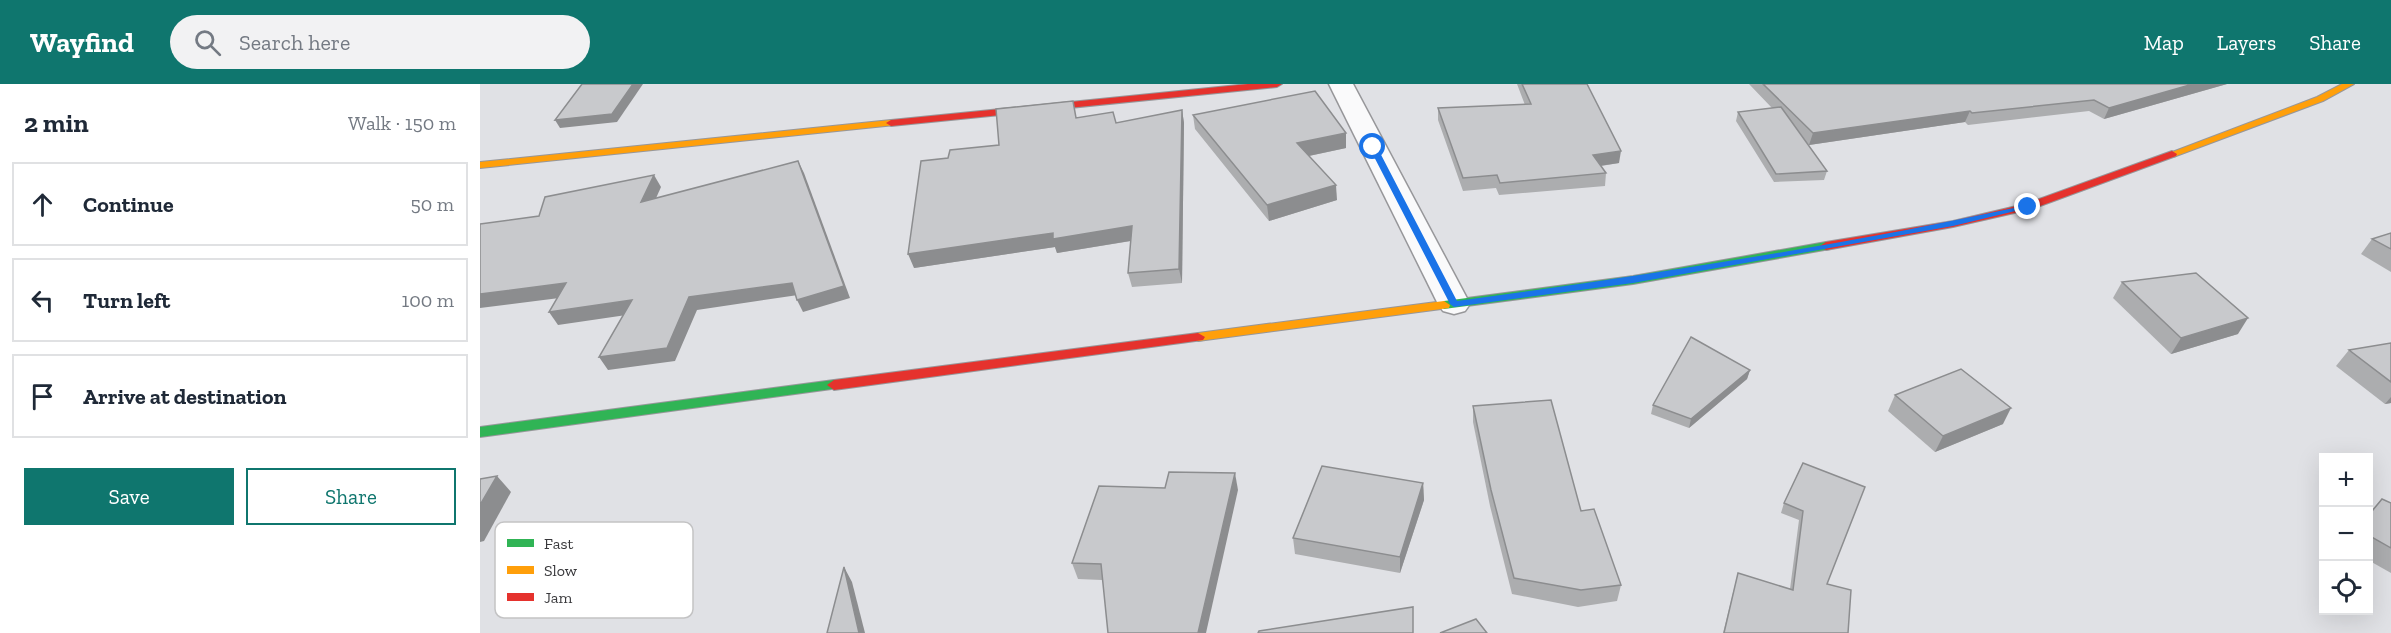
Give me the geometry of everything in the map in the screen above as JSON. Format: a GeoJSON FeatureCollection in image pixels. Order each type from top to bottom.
{"type":"FeatureCollection","features":[{"type":"Feature","properties":{"kind":"street"},"geometry":{"type":"LineString","coordinates":[[480,165],[1277,84]]}},
{"type":"Feature","properties":{"kind":"street"},"geometry":{"type":"LineString","coordinates":[[1341,84],[1454,304]]}},
{"type":"Feature","properties":{"kind":"street"},"geometry":{"type":"LineString","coordinates":[[480,432],[1633,280],[1953,224],[2028,207],[2320,99],[2349,84]]}},
{"type":"Feature","properties":{"kind":"building"},"geometry":{"type":"Polygon","coordinates":[[[582,84],[633,84],[612,114],[555,120],[582,84]]]}},
{"type":"Feature","properties":{"kind":"building"},"geometry":{"type":"Polygon","coordinates":[[[1522,84],[1587,84],[1621,151],[1593,155],[1606,173],[1500,183],[1497,175],[1463,178],[1438,108],[1531,104],[1522,84]]]}},
{"type":"Feature","properties":{"kind":"building"},"geometry":{"type":"Polygon","coordinates":[[[1763,84],[2193,84],[2109,108],[2094,100],[1972,113],[1970,111],[1813,133],[1763,84]]]}},
{"type":"Feature","properties":{"kind":"building"},"geometry":{"type":"Polygon","coordinates":[[[1315,91],[1346,133],[1297,143],[1336,185],[1267,205],[1193,115],[1315,91]]]}},
{"type":"Feature","properties":{"kind":"building"},"geometry":{"type":"Polygon","coordinates":[[[1073,101],[1076,118],[1113,112],[1116,123],[1182,110],[1179,269],[1128,273],[1132,226],[1053,239],[1053,233],[908,254],[921,161],[948,158],[950,150],[999,145],[996,109],[1073,101]]]}},
{"type":"Feature","properties":{"kind":"building"},"geometry":{"type":"Polygon","coordinates":[[[1781,107],[1827,171],[1776,174],[1738,112],[1781,107]]]}},
{"type":"Feature","properties":{"kind":"building"},"geometry":{"type":"Polygon","coordinates":[[[798,161],[844,286],[797,300],[792,283],[689,297],[667,348],[599,357],[632,300],[549,312],[566,283],[480,294],[480,224],[539,216],[545,197],[654,175],[641,202],[798,161]]]}},
{"type":"Feature","properties":{"kind":"building"},"geometry":{"type":"Polygon","coordinates":[[[2391,233],[2391,249],[2372,239],[2391,233]]]}},
{"type":"Feature","properties":{"kind":"building"},"geometry":{"type":"Polygon","coordinates":[[[2196,273],[2248,318],[2181,338],[2122,282],[2196,273]]]}},
{"type":"Feature","properties":{"kind":"building"},"geometry":{"type":"Polygon","coordinates":[[[1691,337],[1750,370],[1691,419],[1653,405],[1691,337]]]}},
{"type":"Feature","properties":{"kind":"building"},"geometry":{"type":"Polygon","coordinates":[[[2391,343],[2391,382],[2349,350],[2391,343]]]}},
{"type":"Feature","properties":{"kind":"building"},"geometry":{"type":"Polygon","coordinates":[[[1961,369],[2011,408],[1943,436],[1895,395],[1961,369]]]}},
{"type":"Feature","properties":{"kind":"building"},"geometry":{"type":"Polygon","coordinates":[[[1551,400],[1581,511],[1594,509],[1621,585],[1581,590],[1514,578],[1491,490],[1473,406],[1551,400]]]}},
{"type":"Feature","properties":{"kind":"building"},"geometry":{"type":"Polygon","coordinates":[[[1803,463],[1865,487],[1827,584],[1851,590],[1848,633],[1724,633],[1738,573],[1793,590],[1803,511],[1784,503],[1803,463]]]}},
{"type":"Feature","properties":{"kind":"building"},"geometry":{"type":"Polygon","coordinates":[[[1322,466],[1423,483],[1400,557],[1293,538],[1322,466]]]}},
{"type":"Feature","properties":{"kind":"building"},"geometry":{"type":"Polygon","coordinates":[[[1169,472],[1235,473],[1198,633],[1108,633],[1101,564],[1072,563],[1099,486],[1165,488],[1169,472]]]}},
{"type":"Feature","properties":{"kind":"building"},"geometry":{"type":"Polygon","coordinates":[[[497,476],[480,505],[480,479],[497,476]]]}},
{"type":"Feature","properties":{"kind":"building"},"geometry":{"type":"Polygon","coordinates":[[[2382,499],[2391,503],[2391,548],[2373,538],[2373,510],[2382,499]]]}},
{"type":"Feature","properties":{"kind":"building"},"geometry":{"type":"Polygon","coordinates":[[[844,567],[859,633],[827,633],[844,567]]]}},
{"type":"Feature","properties":{"kind":"building"},"geometry":{"type":"Polygon","coordinates":[[[1413,607],[1413,633],[1258,633],[1259,631],[1413,607]]]}},
{"type":"Feature","properties":{"kind":"building"},"geometry":{"type":"Polygon","coordinates":[[[1476,619],[1487,633],[1440,633],[1476,619]]]}},
{"type":"Feature","properties":{"kind":"traffic: fast"},"geometry":{"type":"LineString","coordinates":[[1444,305],[1633,280],[1826,246]]}},
{"type":"Feature","properties":{"kind":"traffic: fast"},"geometry":{"type":"LineString","coordinates":[[480,432],[834,385]]}},
{"type":"Feature","properties":{"kind":"traffic: slow"},"geometry":{"type":"LineString","coordinates":[[2172,154],[2320,99],[2349,84]]}},
{"type":"Feature","properties":{"kind":"traffic: slow"},"geometry":{"type":"LineString","coordinates":[[480,165],[891,123]]}},
{"type":"Feature","properties":{"kind":"traffic: slow"},"geometry":{"type":"LineString","coordinates":[[1198,337],[1444,305]]}},
{"type":"Feature","properties":{"kind":"traffic: jam"},"geometry":{"type":"LineString","coordinates":[[891,123],[1277,84]]}},
{"type":"Feature","properties":{"kind":"traffic: jam"},"geometry":{"type":"LineString","coordinates":[[1826,246],[1953,224],[2028,207],[2172,154]]}},
{"type":"Feature","properties":{"kind":"traffic: jam"},"geometry":{"type":"LineString","coordinates":[[834,385],[1198,337]]}},
{"type":"Feature","properties":{"kind":"route"},"geometry":{"type":"LineString","coordinates":[[1373,147],[1454,304],[1633,280],[1953,224],[2028,207]]}}]}
